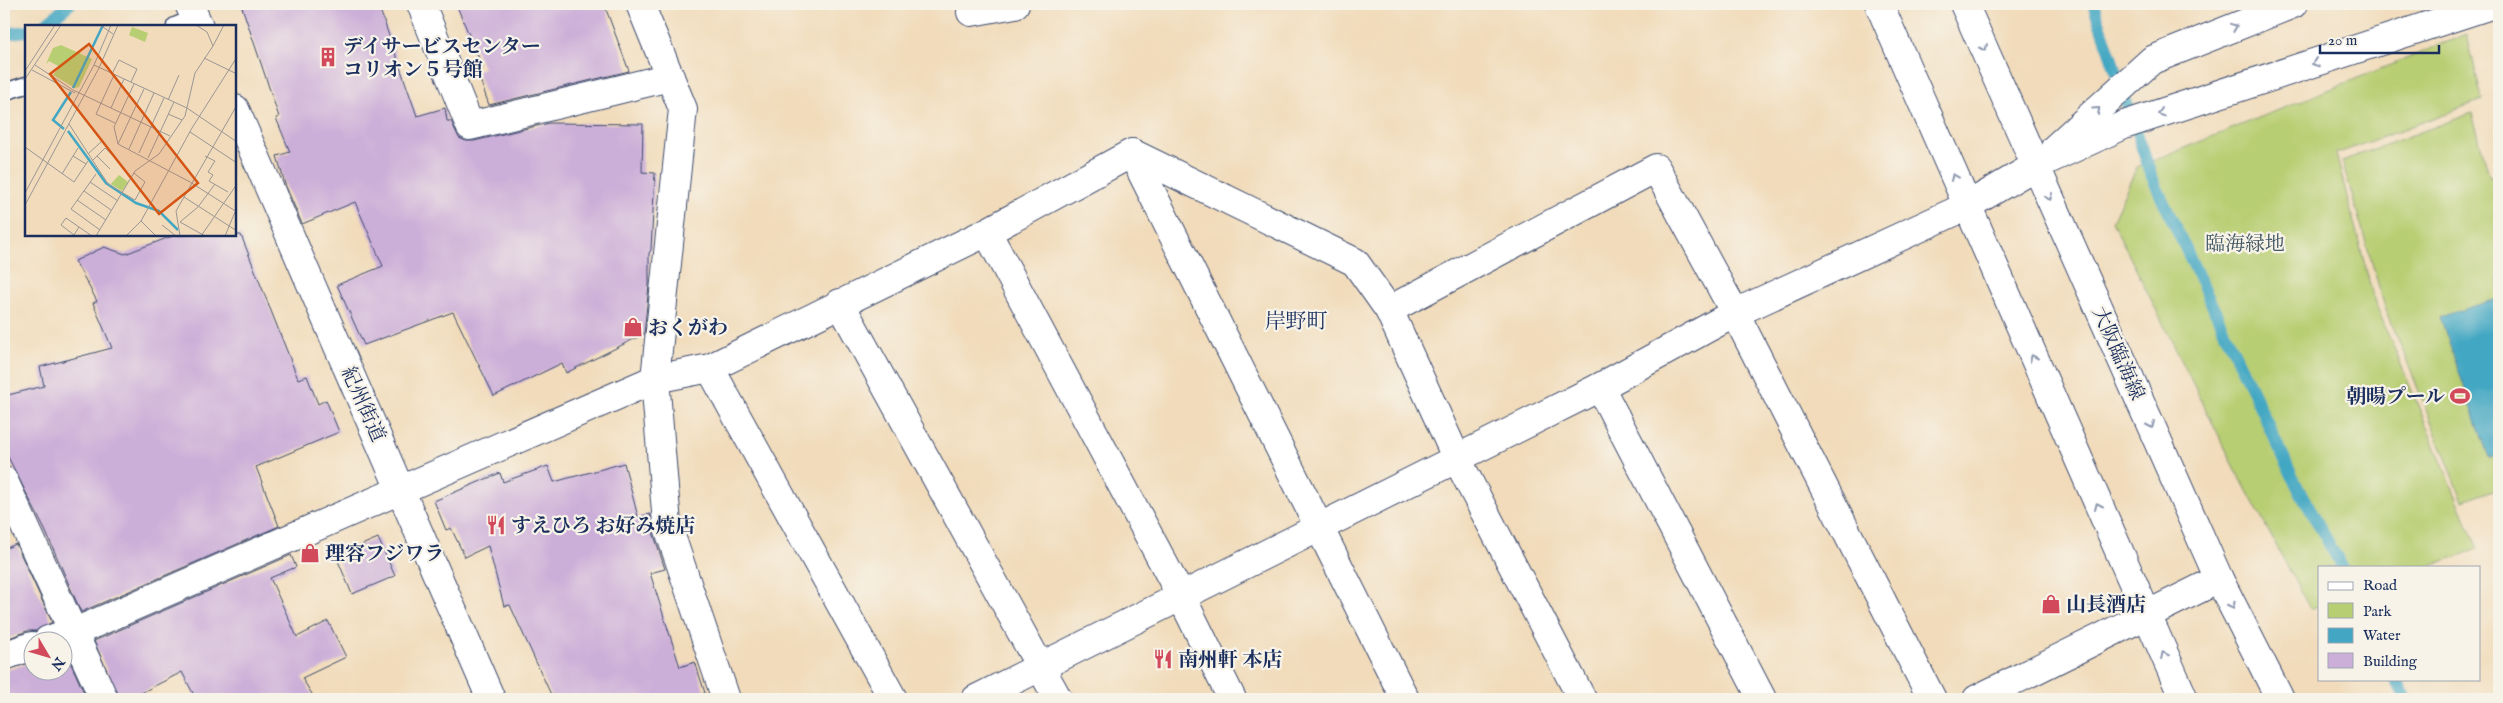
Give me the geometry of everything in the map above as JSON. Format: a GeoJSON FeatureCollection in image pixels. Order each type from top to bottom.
{"type":"FeatureCollection","features":[{"type":"Feature","properties":{"kind":"street"},"geometry":{"type":"LineString","coordinates":[[421,4],[470,126],[670,77]]}},
{"type":"Feature","properties":{"kind":"street"},"geometry":{"type":"LineString","coordinates":[[640,4],[683,109],[655,379],[668,524],[726,699]]}},
{"type":"Feature","properties":{"kind":"street"},"geometry":{"type":"LineString","coordinates":[[971,12],[1016,4]]}},
{"type":"Feature","properties":{"kind":"street"},"geometry":{"type":"LineString","coordinates":[[1879,4],[2184,699]]}},
{"type":"Feature","properties":{"kind":"street","name":"大阪臨海線"},"geometry":{"type":"LineString","coordinates":[[1964,4],[2219,579],[2280,699]]}},
{"type":"Feature","properties":{"kind":"street"},"geometry":{"type":"LineString","coordinates":[[2035,166],[2152,60],[2292,4]]}},
{"type":"Feature","properties":{"kind":"street"},"geometry":{"type":"LineString","coordinates":[[976,699],[1456,457],[1600,387],[1735,314],[1967,206],[2035,166],[2124,125],[2494,4]]}},
{"type":"Feature","properties":{"kind":"street","name":"紀州街道"},"geometry":{"type":"LineString","coordinates":[[236,111],[491,699]]}},
{"type":"Feature","properties":{"kind":"street"},"geometry":{"type":"LineString","coordinates":[[72,631],[655,379],[710,368],[987,232],[1132,153]]}},
{"type":"Feature","properties":{"kind":"street"},"geometry":{"type":"LineString","coordinates":[[1132,153],[1355,262],[1389,310],[1456,457],[1582,699]]}},
{"type":"Feature","properties":{"kind":"street"},"geometry":{"type":"LineString","coordinates":[[1132,153],[1404,699]]}},
{"type":"Feature","properties":{"kind":"street"},"geometry":{"type":"LineString","coordinates":[[1389,310],[1656,168],[1735,314],[1932,699]]}},
{"type":"Feature","properties":{"kind":"street"},"geometry":{"type":"LineString","coordinates":[[987,232],[1181,596],[1232,699]]}},
{"type":"Feature","properties":{"kind":"street"},"geometry":{"type":"LineString","coordinates":[[840,303],[1042,666],[1058,699]]}},
{"type":"Feature","properties":{"kind":"street"},"geometry":{"type":"LineString","coordinates":[[710,368],[893,699]]}},
{"type":"Feature","properties":{"kind":"street"},"geometry":{"type":"LineString","coordinates":[[1600,387],[1762,699]]}},
{"type":"Feature","properties":{"kind":"street"},"geometry":{"type":"LineString","coordinates":[[4,481],[58,630]]}},
{"type":"Feature","properties":{"kind":"street"},"geometry":{"type":"LineString","coordinates":[[1977,699],[2219,579]]}},
{"type":"Feature","properties":{"kind":"street"},"geometry":{"type":"LineString","coordinates":[[4,656],[22,650]]}},
{"type":"Feature","properties":{"kind":"street"},"geometry":{"type":"LineString","coordinates":[[72,653],[104,699]]}},
{"type":"Feature","properties":{"kind":"lane"},"geometry":{"type":"LineString","coordinates":[[4,92],[25,85]]}},
{"type":"Feature","properties":{"kind":"green space","name":"臨海緑地"},"geometry":{"type":"Polygon","coordinates":[[[2467,34],[2482,100],[2336,154],[2374,300],[2478,549],[2430,566],[2318,566],[2318,605],[2310,609],[2237,472],[2112,221],[2137,167],[2467,34]]]}},
{"type":"Feature","properties":{"kind":"green space","name":"朝暘プール"},"geometry":{"type":"Polygon","coordinates":[[[2472,113],[2490,178],[2499,174],[2499,488],[2463,501],[2384,304],[2342,161],[2472,113]]]}},
{"type":"Feature","properties":{"kind":"water"},"geometry":{"type":"Polygon","coordinates":[[[2499,298],[2499,454],[2489,458],[2440,317],[2499,298]]]}},
{"type":"Feature","properties":{"kind":"building"},"geometry":{"type":"Polygon","coordinates":[[[241,4],[378,4],[417,116],[445,108],[447,121],[451,121],[459,138],[466,141],[474,141],[549,123],[643,124],[642,172],[655,173],[651,250],[649,253],[649,285],[644,334],[566,373],[562,363],[494,396],[453,312],[364,345],[337,285],[383,266],[355,202],[302,224],[285,184],[277,156],[290,152],[276,118],[279,117],[241,4]]]}},
{"type":"Feature","properties":{"kind":"building"},"geometry":{"type":"Polygon","coordinates":[[[456,4],[604,4],[629,71],[489,105],[477,71],[483,68],[456,4]]]}},
{"type":"Feature","properties":{"kind":"building"},"geometry":{"type":"Polygon","coordinates":[[[241,235],[298,379],[307,376],[318,404],[326,400],[339,432],[256,467],[279,526],[81,612],[45,530],[4,449],[4,396],[44,386],[40,367],[112,348],[93,303],[97,301],[75,261],[104,247],[125,254],[172,236],[241,235]]]}},
{"type":"Feature","properties":{"kind":"building"},"geometry":{"type":"Polygon","coordinates":[[[624,463],[638,517],[650,514],[652,529],[665,569],[650,573],[680,667],[695,662],[705,693],[690,699],[553,699],[510,605],[504,606],[488,546],[465,557],[451,528],[446,530],[434,501],[500,473],[503,482],[548,466],[554,482],[624,463]]]}},
{"type":"Feature","properties":{"kind":"building"},"geometry":{"type":"Polygon","coordinates":[[[378,538],[395,576],[352,594],[336,556],[378,538]]]}},
{"type":"Feature","properties":{"kind":"building"},"geometry":{"type":"Polygon","coordinates":[[[16,544],[52,622],[38,630],[22,630],[22,633],[4,640],[4,549],[16,544]]]}},
{"type":"Feature","properties":{"kind":"building"},"geometry":{"type":"Polygon","coordinates":[[[291,555],[296,567],[270,578],[297,637],[328,621],[346,657],[302,678],[315,699],[196,699],[182,672],[129,699],[119,699],[94,641],[291,555]]]}},
{"type":"Feature","properties":{"kind":"building"},"geometry":{"type":"Polygon","coordinates":[[[22,665],[22,680],[72,680],[72,666],[87,699],[4,699],[4,671],[22,665]]]}},
{"type":"Feature","properties":{"kind":"waterway"},"geometry":{"type":"LineString","coordinates":[[44,25],[70,4]]}},
{"type":"Feature","properties":{"kind":"waterway"},"geometry":{"type":"LineString","coordinates":[[2093,4],[2152,177],[2296,484],[2341,566]]}},
{"type":"Feature","properties":{"kind":"waterway"},"geometry":{"type":"LineString","coordinates":[[4,34],[25,31]]}},
{"type":"Feature","properties":{"kind":"waterway"},"geometry":{"type":"LineString","coordinates":[[2396,680],[2406,699]]}},
{"type":"Feature","properties":{"kind":"place","name":"デイサービスセンター コリオン５号館"},"geometry":{"type":"Point","coordinates":[328,57]}},
{"type":"Feature","properties":{"kind":"place","name":"おくがわ"},"geometry":{"type":"Point","coordinates":[633,327]}},
{"type":"Feature","properties":{"kind":"place","name":"朝暘プール"},"geometry":{"type":"Point","coordinates":[2460,396]}},
{"type":"Feature","properties":{"kind":"place","name":"すえひろ お好み焼店"},"geometry":{"type":"Point","coordinates":[496,525]}},
{"type":"Feature","properties":{"kind":"place","name":"理容フジワラ"},"geometry":{"type":"Point","coordinates":[310,553]}},
{"type":"Feature","properties":{"kind":"place","name":"山長酒店"},"geometry":{"type":"Point","coordinates":[2051,604]}},
{"type":"Feature","properties":{"kind":"place","name":"南州軒 本店"},"geometry":{"type":"Point","coordinates":[1163,659]}},
{"type":"Feature","properties":{"kind":"district","name":"岸野町"},"geometry":{"type":"Point","coordinates":[1296,321]}}]}
